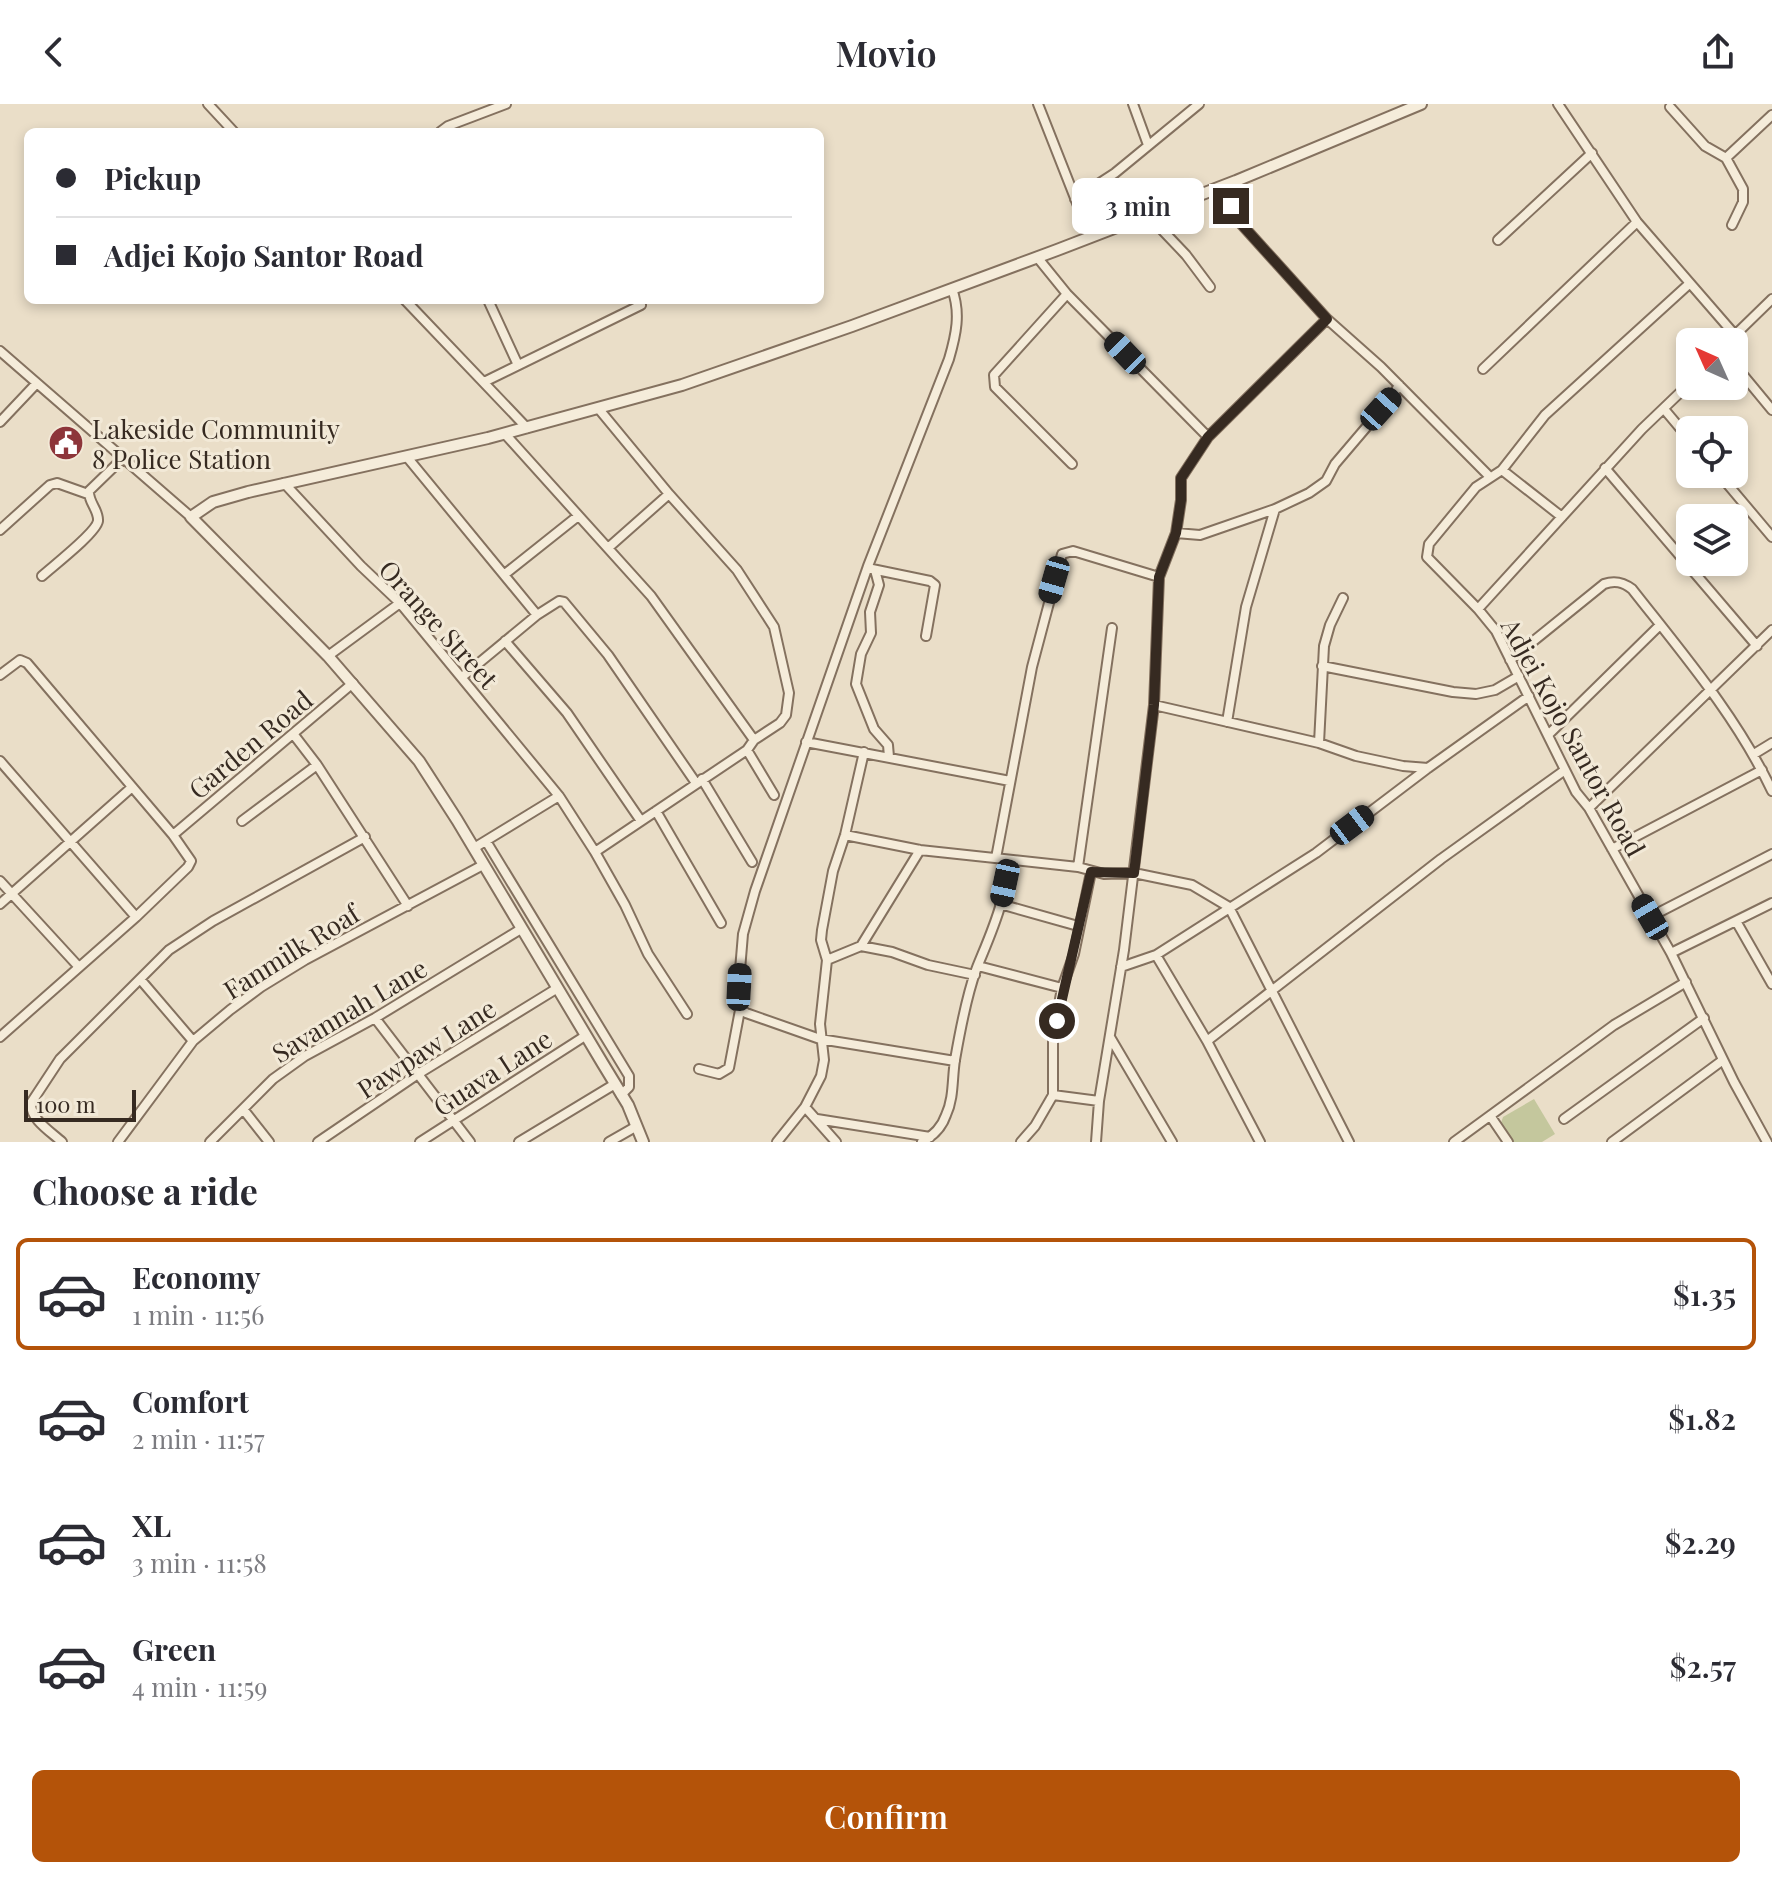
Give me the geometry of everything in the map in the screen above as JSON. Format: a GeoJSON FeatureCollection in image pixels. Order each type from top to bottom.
{"type":"FeatureCollection","features":[{"type":"Feature","properties":{"kind":"street"},"geometry":{"type":"LineString","coordinates":[[208,104],[230,128]]}},
{"type":"Feature","properties":{"kind":"street"},"geometry":{"type":"LineString","coordinates":[[449,128],[506,104]]}},
{"type":"Feature","properties":{"kind":"street"},"geometry":{"type":"LineString","coordinates":[[1038,104],[1090,236]]}},
{"type":"Feature","properties":{"kind":"street"},"geometry":{"type":"LineString","coordinates":[[1133,104],[1148,145]]}},
{"type":"Feature","properties":{"kind":"street"},"geometry":{"type":"LineString","coordinates":[[1075,199],[1099,184],[1199,104]]}},
{"type":"Feature","properties":{"kind":"street"},"geometry":{"type":"LineString","coordinates":[[191,517],[213,502],[284,483],[505,434],[682,385],[1037,257],[1236,181],[1421,104]]}},
{"type":"Feature","properties":{"kind":"street"},"geometry":{"type":"LineString","coordinates":[[1558,104],[1637,222],[1723,328]]}},
{"type":"Feature","properties":{"kind":"street"},"geometry":{"type":"LineString","coordinates":[[1670,107],[1705,146],[1726,158],[1743,189],[1743,202],[1732,225]]}},
{"type":"Feature","properties":{"kind":"street"},"geometry":{"type":"LineString","coordinates":[[1726,158],[1772,115]]}},
{"type":"Feature","properties":{"kind":"street"},"geometry":{"type":"LineString","coordinates":[[1498,240],[1592,153]]}},
{"type":"Feature","properties":{"kind":"street"},"geometry":{"type":"LineString","coordinates":[[1236,181],[1231,206],[1234,216],[1327,319],[1399,385],[1489,476],[1502,470],[1545,415],[1689,284]]}},
{"type":"Feature","properties":{"kind":"street"},"geometry":{"type":"LineString","coordinates":[[1147,214],[1186,255],[1210,287]]}},
{"type":"Feature","properties":{"kind":"street"},"geometry":{"type":"LineString","coordinates":[[1483,369],[1637,222]]}},
{"type":"Feature","properties":{"kind":"street"},"geometry":{"type":"LineString","coordinates":[[1037,257],[1067,294],[1208,437]]}},
{"type":"Feature","properties":{"kind":"street"},"geometry":{"type":"LineString","coordinates":[[952,289],[958,313],[949,359],[806,742],[755,891],[743,934],[737,1006],[740,1010],[820,1039],[955,1061]]}},
{"type":"Feature","properties":{"kind":"street"},"geometry":{"type":"LineString","coordinates":[[1067,294],[994,375],[993,381],[995,387],[1072,464]]}},
{"type":"Feature","properties":{"kind":"street"},"geometry":{"type":"LineString","coordinates":[[1743,328],[1772,299]]}},
{"type":"Feature","properties":{"kind":"street"},"geometry":{"type":"LineString","coordinates":[[409,304],[527,428]]}},
{"type":"Feature","properties":{"kind":"street"},"geometry":{"type":"LineString","coordinates":[[490,304],[518,365]]}},
{"type":"Feature","properties":{"kind":"street"},"geometry":{"type":"LineString","coordinates":[[484,382],[641,305]]}},
{"type":"Feature","properties":{"kind":"street"},"geometry":{"type":"LineString","coordinates":[[1096,1142],[1099,1101],[1121,967],[1154,705],[1159,577],[1176,533],[1181,478],[1208,437],[1327,319]]}},
{"type":"Feature","properties":{"kind":"street"},"geometry":{"type":"LineString","coordinates":[[0,351],[191,517],[328,656],[419,761],[615,1084],[643,1142]]}},
{"type":"Feature","properties":{"kind":"street"},"geometry":{"type":"LineString","coordinates":[[1748,381],[1772,410]]}},
{"type":"Feature","properties":{"kind":"street"},"geometry":{"type":"LineString","coordinates":[[0,422],[36,384]]}},
{"type":"Feature","properties":{"kind":"street"},"geometry":{"type":"LineString","coordinates":[[1176,533],[1200,535],[1275,509],[1309,493],[1326,481],[1335,464],[1399,385]]}},
{"type":"Feature","properties":{"kind":"street"},"geometry":{"type":"LineString","coordinates":[[1478,609],[1605,468],[1676,397]]}},
{"type":"Feature","properties":{"kind":"street"},"geometry":{"type":"LineString","coordinates":[[595,852],[747,750],[754,740],[780,723],[786,715],[789,693],[774,627],[737,570],[598,408]]}},
{"type":"Feature","properties":{"kind":"street"},"geometry":{"type":"LineString","coordinates":[[1664,409],[1676,423]]}},
{"type":"Feature","properties":{"kind":"street"},"geometry":{"type":"LineString","coordinates":[[505,434],[651,596],[754,740]]}},
{"type":"Feature","properties":{"kind":"street"},"geometry":{"type":"LineString","coordinates":[[407,457],[537,615]]}},
{"type":"Feature","properties":{"kind":"street"},"geometry":{"type":"LineString","coordinates":[[88,494],[122,459]]}},
{"type":"Feature","properties":{"kind":"street"},"geometry":{"type":"LineString","coordinates":[[1605,468],[1757,646]]}},
{"type":"Feature","properties":{"kind":"street"},"geometry":{"type":"LineString","coordinates":[[1502,470],[1562,517]]}},
{"type":"Feature","properties":{"kind":"street","name":"Adjei Kojo Santor Road"},"geometry":{"type":"LineString","coordinates":[[1489,476],[1476,487],[1429,544],[1427,557],[1496,631],[1565,770],[1671,953],[1767,1142]]}},
{"type":"Feature","properties":{"kind":"street"},"geometry":{"type":"LineString","coordinates":[[0,530],[50,485],[62,483],[88,494],[97,516],[96,524],[42,576]]}},
{"type":"Feature","properties":{"kind":"street","name":"Orange Street"},"geometry":{"type":"LineString","coordinates":[[284,483],[400,603],[559,796],[625,905],[648,954],[687,1014]]}},
{"type":"Feature","properties":{"kind":"street"},"geometry":{"type":"LineString","coordinates":[[1731,488],[1772,537]]}},
{"type":"Feature","properties":{"kind":"street"},"geometry":{"type":"LineString","coordinates":[[608,548],[669,494]]}},
{"type":"Feature","properties":{"kind":"street"},"geometry":{"type":"LineString","coordinates":[[1227,722],[1246,607],[1275,509]]}},
{"type":"Feature","properties":{"kind":"street"},"geometry":{"type":"LineString","coordinates":[[505,574],[578,516]]}},
{"type":"Feature","properties":{"kind":"street"},"geometry":{"type":"LineString","coordinates":[[817,1119],[926,1140],[947,1113],[955,1061],[976,970],[1000,904],[1007,874],[998,859],[1010,781],[1032,667],[1062,554],[1073,551],[1159,577]]}},
{"type":"Feature","properties":{"kind":"street"},"geometry":{"type":"LineString","coordinates":[[871,568],[930,581],[935,585],[926,636]]}},
{"type":"Feature","properties":{"kind":"street"},"geometry":{"type":"LineString","coordinates":[[871,568],[879,585],[870,612],[871,633],[861,654],[856,684],[874,729],[888,745],[889,757]]}},
{"type":"Feature","properties":{"kind":"street"},"geometry":{"type":"LineString","coordinates":[[1510,660],[1604,584],[1612,581],[1625,584],[1710,690],[1754,754],[1772,791]]}},
{"type":"Feature","properties":{"kind":"street"},"geometry":{"type":"LineString","coordinates":[[1319,743],[1324,646],[1343,598]]}},
{"type":"Feature","properties":{"kind":"street"},"geometry":{"type":"LineString","coordinates":[[462,677],[537,615],[559,601],[564,602],[608,655],[699,781],[752,862]]}},
{"type":"Feature","properties":{"kind":"street"},"geometry":{"type":"LineString","coordinates":[[328,656],[400,603]]}},
{"type":"Feature","properties":{"kind":"street"},"geometry":{"type":"LineString","coordinates":[[1549,734],[1660,625]]}},
{"type":"Feature","properties":{"kind":"street"},"geometry":{"type":"LineString","coordinates":[[1078,867],[1112,628]]}},
{"type":"Feature","properties":{"kind":"street"},"geometry":{"type":"LineString","coordinates":[[1589,808],[1771,632]]}},
{"type":"Feature","properties":{"kind":"street"},"geometry":{"type":"LineString","coordinates":[[505,641],[567,713],[641,821]]}},
{"type":"Feature","properties":{"kind":"street"},"geometry":{"type":"LineString","coordinates":[[0,675],[20,660],[27,663],[173,835],[191,861],[136,917],[0,1037]]}},
{"type":"Feature","properties":{"kind":"street"},"geometry":{"type":"LineString","coordinates":[[1322,666],[1476,694],[1495,690],[1519,676]]}},
{"type":"Feature","properties":{"kind":"street","name":"Garden Road"},"geometry":{"type":"LineString","coordinates":[[173,835],[353,683]]}},
{"type":"Feature","properties":{"kind":"street"},"geometry":{"type":"LineString","coordinates":[[1121,967],[1156,955],[1316,853],[1529,696]]}},
{"type":"Feature","properties":{"kind":"street"},"geometry":{"type":"LineString","coordinates":[[1154,705],[1319,743],[1356,756],[1428,768]]}},
{"type":"Feature","properties":{"kind":"street"},"geometry":{"type":"LineString","coordinates":[[294,735],[317,765],[408,906]]}},
{"type":"Feature","properties":{"kind":"street"},"geometry":{"type":"LineString","coordinates":[[806,742],[1010,781]]}},
{"type":"Feature","properties":{"kind":"street"},"geometry":{"type":"LineString","coordinates":[[1754,754],[1772,743]]}},
{"type":"Feature","properties":{"kind":"street"},"geometry":{"type":"LineString","coordinates":[[747,750],[774,795]]}},
{"type":"Feature","properties":{"kind":"street"},"geometry":{"type":"LineString","coordinates":[[777,1142],[805,1107],[821,1076],[824,1060],[820,1039],[827,960],[821,940],[822,930],[833,871],[845,835],[864,752]]}},
{"type":"Feature","properties":{"kind":"street"},"geometry":{"type":"LineString","coordinates":[[0,761],[136,917]]}},
{"type":"Feature","properties":{"kind":"street"},"geometry":{"type":"LineString","coordinates":[[242,821],[317,765]]}},
{"type":"Feature","properties":{"kind":"street"},"geometry":{"type":"LineString","coordinates":[[1207,1041],[1441,859],[1565,770]]}},
{"type":"Feature","properties":{"kind":"street"},"geometry":{"type":"LineString","coordinates":[[1612,849],[1762,770]]}},
{"type":"Feature","properties":{"kind":"street"},"geometry":{"type":"LineString","coordinates":[[0,904],[131,788]]}},
{"type":"Feature","properties":{"kind":"street"},"geometry":{"type":"LineString","coordinates":[[474,848],[559,796]]}},
{"type":"Feature","properties":{"kind":"street"},"geometry":{"type":"LineString","coordinates":[[656,811],[721,923]]}},
{"type":"Feature","properties":{"kind":"street"},"geometry":{"type":"LineString","coordinates":[[845,835],[920,850],[1078,867],[1091,872],[1134,873],[1192,885],[1229,907],[1349,1142]]}},
{"type":"Feature","properties":{"kind":"street"},"geometry":{"type":"LineString","coordinates":[[62,1142],[33,1115],[31,1103],[60,1059],[169,950],[213,921],[365,837]]}},
{"type":"Feature","properties":{"kind":"street"},"geometry":{"type":"LineString","coordinates":[[486,841],[629,1076],[629,1087],[621,1095]]}},
{"type":"Feature","properties":{"kind":"street"},"geometry":{"type":"LineString","coordinates":[[861,946],[920,850]]}},
{"type":"Feature","properties":{"kind":"street"},"geometry":{"type":"LineString","coordinates":[[1650,917],[1772,854]]}},
{"type":"Feature","properties":{"kind":"street","name":"Fanmilk Roaf"},"geometry":{"type":"LineString","coordinates":[[118,1142],[193,1041],[261,987],[305,960],[483,865]]}},
{"type":"Feature","properties":{"kind":"street"},"geometry":{"type":"LineString","coordinates":[[1021,1142],[1035,1126],[1053,1095],[1053,1037],[1091,872]]}},
{"type":"Feature","properties":{"kind":"street"},"geometry":{"type":"LineString","coordinates":[[0,881],[78,966]]}},
{"type":"Feature","properties":{"kind":"street"},"geometry":{"type":"LineString","coordinates":[[1671,953],[1772,903]]}},
{"type":"Feature","properties":{"kind":"street"},"geometry":{"type":"LineString","coordinates":[[1000,904],[1078,926]]}},
{"type":"Feature","properties":{"kind":"street"},"geometry":{"type":"LineString","coordinates":[[1736,921],[1772,982]]}},
{"type":"Feature","properties":{"kind":"street","name":"Savannah Lane"},"geometry":{"type":"LineString","coordinates":[[210,1142],[273,1079],[305,1056],[375,1018],[521,929]]}},
{"type":"Feature","properties":{"kind":"street"},"geometry":{"type":"LineString","coordinates":[[827,960],[861,946],[892,952],[928,965],[976,970],[1062,988]]}},
{"type":"Feature","properties":{"kind":"street"},"geometry":{"type":"LineString","coordinates":[[1156,955],[1207,1041],[1260,1142]]}},
{"type":"Feature","properties":{"kind":"street"},"geometry":{"type":"LineString","coordinates":[[140,979],[193,1041]]}},
{"type":"Feature","properties":{"kind":"street"},"geometry":{"type":"LineString","coordinates":[[1454,1142],[1614,1025],[1686,982]]}},
{"type":"Feature","properties":{"kind":"street","name":"Pawpaw Lane"},"geometry":{"type":"LineString","coordinates":[[318,1142],[418,1074],[556,989]]}},
{"type":"Feature","properties":{"kind":"street"},"geometry":{"type":"LineString","coordinates":[[699,1069],[719,1074],[729,1068],[740,1010]]}},
{"type":"Feature","properties":{"kind":"street"},"geometry":{"type":"LineString","coordinates":[[375,1018],[470,1142]]}},
{"type":"Feature","properties":{"kind":"street"},"geometry":{"type":"LineString","coordinates":[[1564,1119],[1704,1018]]}},
{"type":"Feature","properties":{"kind":"street","name":"Guava Lane"},"geometry":{"type":"LineString","coordinates":[[420,1142],[585,1036]]}},
{"type":"Feature","properties":{"kind":"street"},"geometry":{"type":"LineString","coordinates":[[1110,1036],[1172,1142]]}},
{"type":"Feature","properties":{"kind":"street"},"geometry":{"type":"LineString","coordinates":[[1612,1142],[1723,1060]]}},
{"type":"Feature","properties":{"kind":"street"},"geometry":{"type":"LineString","coordinates":[[519,1142],[615,1084]]}},
{"type":"Feature","properties":{"kind":"street"},"geometry":{"type":"LineString","coordinates":[[1053,1095],[1099,1101]]}},
{"type":"Feature","properties":{"kind":"street"},"geometry":{"type":"LineString","coordinates":[[805,1107],[836,1142]]}},
{"type":"Feature","properties":{"kind":"street"},"geometry":{"type":"LineString","coordinates":[[243,1109],[269,1142]]}},
{"type":"Feature","properties":{"kind":"street"},"geometry":{"type":"LineString","coordinates":[[1491,1117],[1508,1142]]}},
{"type":"Feature","properties":{"kind":"street"},"geometry":{"type":"LineString","coordinates":[[609,1142],[637,1126]]}},
{"type":"Feature","properties":{"kind":"green space"},"geometry":{"type":"Polygon","coordinates":[[[1534,1099],[1555,1134],[1542,1142],[1513,1142],[1501,1123],[1503,1117],[1534,1099]]]}},
{"type":"Feature","properties":{"kind":"place","name":"Lakeside Community 8 Police Station"},"geometry":{"type":"Point","coordinates":[66,443]}},
{"type":"Feature","properties":{"kind":"route"},"geometry":{"type":"LineString","coordinates":[[1057,1021],[1062,988],[1074,954],[1091,872],[1134,873],[1154,705],[1159,577],[1176,533],[1181,478],[1208,437],[1327,319],[1234,216],[1231,206]]}}]}
